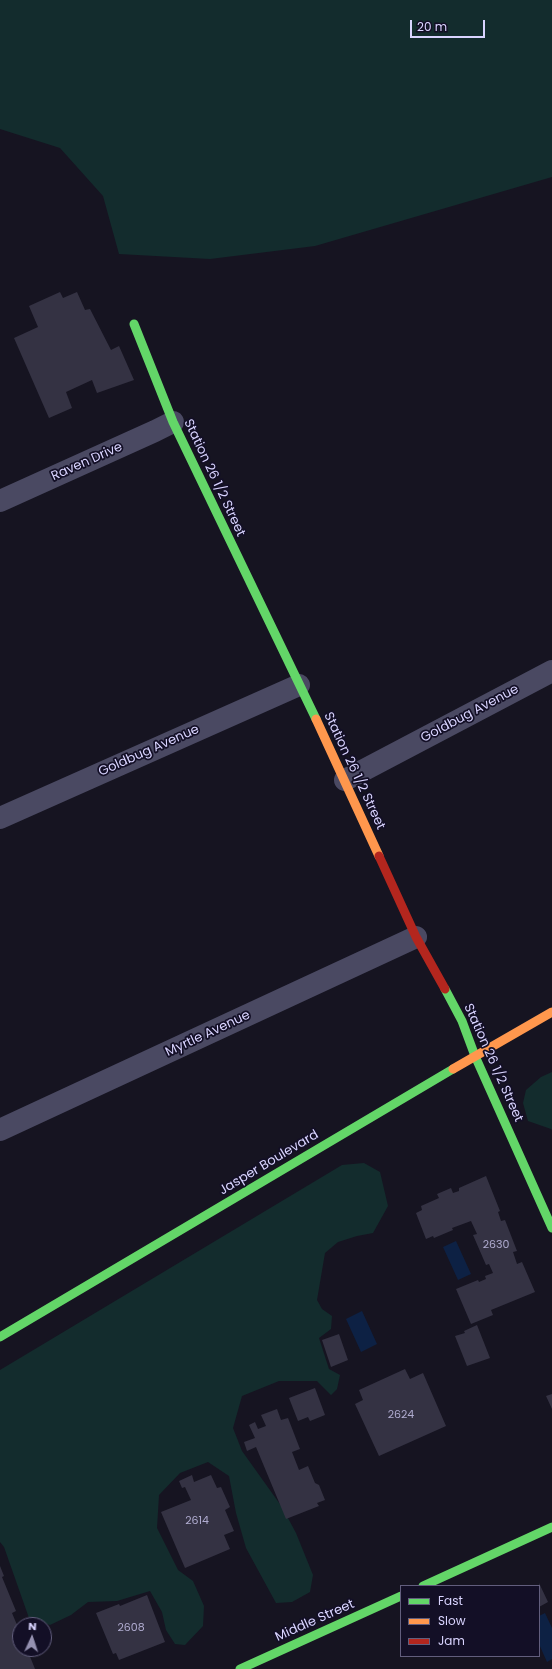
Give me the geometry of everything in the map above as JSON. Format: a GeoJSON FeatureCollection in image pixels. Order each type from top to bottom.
{"type":"FeatureCollection","features":[{"type":"Feature","properties":{"kind":"street","name":"Station 26 1/2 Street"},"geometry":{"type":"LineString","coordinates":[[134,324],[173,422],[345,780],[416,937],[460,1017],[475,1056],[552,1228]]}},
{"type":"Feature","properties":{"kind":"street","name":"Raven Drive"},"geometry":{"type":"LineString","coordinates":[[0,501],[155,432],[173,422]]}},
{"type":"Feature","properties":{"kind":"street","name":"Goldbug Avenue"},"geometry":{"type":"LineString","coordinates":[[345,780],[552,671]]}},
{"type":"Feature","properties":{"kind":"street","name":"Goldbug Avenue"},"geometry":{"type":"LineString","coordinates":[[0,818],[299,685]]}},
{"type":"Feature","properties":{"kind":"street","name":"Myrtle Avenue"},"geometry":{"type":"LineString","coordinates":[[0,1130],[416,937]]}},
{"type":"Feature","properties":{"kind":"street","name":"Jasper Boulevard"},"geometry":{"type":"LineString","coordinates":[[0,1336],[552,1012]]}},
{"type":"Feature","properties":{"kind":"street"},"geometry":{"type":"LineString","coordinates":[[425,1585],[552,1527]]}},
{"type":"Feature","properties":{"kind":"street","name":"Middle Street"},"geometry":{"type":"LineString","coordinates":[[240,1669],[400,1596]]}},
{"type":"Feature","properties":{"kind":"green space"},"geometry":{"type":"Polygon","coordinates":[[[0,0],[552,0],[552,177],[315,246],[210,259],[119,254],[103,196],[60,148],[0,129],[0,0]]]}},
{"type":"Feature","properties":{"kind":"green space"},"geometry":{"type":"Polygon","coordinates":[[[552,1072],[552,1130],[528,1121],[523,1103],[526,1090],[541,1077],[552,1072]]]}},
{"type":"Feature","properties":{"kind":"green space"},"geometry":{"type":"Polygon","coordinates":[[[364,1163],[380,1172],[388,1206],[373,1233],[338,1242],[325,1253],[317,1300],[322,1309],[332,1316],[331,1329],[319,1338],[329,1369],[340,1375],[337,1389],[331,1395],[317,1381],[279,1381],[242,1396],[233,1428],[242,1451],[282,1507],[296,1533],[313,1575],[310,1592],[292,1602],[276,1603],[246,1548],[236,1513],[229,1476],[208,1462],[180,1473],[159,1495],[157,1528],[178,1570],[193,1581],[204,1606],[203,1626],[185,1645],[175,1644],[166,1630],[162,1612],[150,1591],[117,1601],[88,1602],[71,1615],[52,1624],[52,1617],[29,1617],[4,1547],[0,1542],[0,1370],[342,1165],[364,1163]]]}},
{"type":"Feature","properties":{"kind":"water"},"geometry":{"type":"Polygon","coordinates":[[[456,1241],[471,1274],[458,1280],[443,1247],[456,1241]]]}},
{"type":"Feature","properties":{"kind":"water"},"geometry":{"type":"Polygon","coordinates":[[[362,1311],[377,1344],[361,1352],[346,1319],[362,1311]]]}},
{"type":"Feature","properties":{"kind":"water"},"geometry":{"type":"Polygon","coordinates":[[[545,1613],[552,1628],[552,1659],[547,1662],[540,1646],[540,1616],[545,1613]]]}},
{"type":"Feature","properties":{"kind":"building"},"geometry":{"type":"Polygon","coordinates":[[[60,292],[63,298],[77,292],[85,310],[90,309],[111,350],[119,346],[134,380],[97,393],[92,380],[66,392],[72,408],[49,418],[14,338],[38,327],[29,306],[60,292]]]}},
{"type":"Feature","properties":{"kind":"building"},"geometry":{"type":"Polygon","coordinates":[[[486,1176],[500,1211],[498,1212],[501,1221],[505,1220],[517,1251],[513,1252],[517,1264],[522,1262],[535,1292],[491,1310],[493,1315],[471,1324],[456,1289],[478,1280],[479,1282],[486,1279],[485,1276],[493,1273],[489,1264],[486,1265],[473,1235],[477,1234],[471,1221],[452,1228],[453,1230],[434,1238],[433,1236],[426,1239],[416,1213],[422,1210],[421,1206],[439,1198],[437,1194],[451,1188],[453,1193],[459,1191],[459,1188],[486,1176]]]}},
{"type":"Feature","properties":{"kind":"building"},"geometry":{"type":"Polygon","coordinates":[[[477,1325],[490,1358],[467,1366],[455,1336],[465,1333],[464,1331],[477,1325]]]}},
{"type":"Feature","properties":{"kind":"building"},"geometry":{"type":"Polygon","coordinates":[[[339,1334],[348,1360],[331,1367],[322,1340],[339,1334]]]}},
{"type":"Feature","properties":{"kind":"building"},"geometry":{"type":"Polygon","coordinates":[[[405,1369],[410,1379],[423,1373],[446,1426],[379,1456],[355,1404],[363,1400],[359,1390],[405,1369]]]}},
{"type":"Feature","properties":{"kind":"building"},"geometry":{"type":"Polygon","coordinates":[[[315,1388],[325,1415],[310,1421],[308,1417],[298,1421],[289,1398],[315,1388]]]}},
{"type":"Feature","properties":{"kind":"building"},"geometry":{"type":"Polygon","coordinates":[[[552,1394],[552,1409],[546,1396],[552,1394]]]}},
{"type":"Feature","properties":{"kind":"building"},"geometry":{"type":"Polygon","coordinates":[[[277,1409],[281,1420],[288,1418],[300,1449],[292,1452],[299,1470],[308,1466],[315,1483],[319,1485],[325,1500],[317,1503],[319,1506],[286,1519],[256,1447],[247,1451],[244,1442],[255,1438],[249,1425],[255,1422],[258,1429],[266,1426],[261,1415],[277,1409]]]}},
{"type":"Feature","properties":{"kind":"building"},"geometry":{"type":"Polygon","coordinates":[[[192,1475],[194,1482],[211,1475],[217,1488],[221,1487],[230,1507],[225,1510],[234,1531],[224,1535],[230,1549],[185,1568],[161,1512],[191,1500],[185,1487],[182,1488],[179,1481],[192,1475]]]}},
{"type":"Feature","properties":{"kind":"building"},"geometry":{"type":"Polygon","coordinates":[[[0,1566],[4,1576],[2,1577],[16,1611],[12,1613],[14,1617],[12,1617],[12,1657],[30,1657],[35,1669],[0,1669],[0,1566]]]}},
{"type":"Feature","properties":{"kind":"building"},"geometry":{"type":"Polygon","coordinates":[[[540,1585],[548,1602],[540,1606],[540,1585]]]}},
{"type":"Feature","properties":{"kind":"building"},"geometry":{"type":"Polygon","coordinates":[[[147,1595],[165,1642],[119,1660],[116,1653],[113,1654],[96,1613],[119,1604],[120,1606],[147,1595]]]}},
{"type":"Feature","properties":{"kind":"traffic: fast"},"geometry":{"type":"LineString","coordinates":[[134,324],[173,422],[316,719]]}},
{"type":"Feature","properties":{"kind":"traffic: fast"},"geometry":{"type":"LineString","coordinates":[[445,989],[462,1021],[475,1056],[552,1228]]}},
{"type":"Feature","properties":{"kind":"traffic: fast"},"geometry":{"type":"LineString","coordinates":[[0,1337],[453,1069]]}},
{"type":"Feature","properties":{"kind":"traffic: fast"},"geometry":{"type":"LineString","coordinates":[[425,1585],[552,1527]]}},
{"type":"Feature","properties":{"kind":"traffic: fast"},"geometry":{"type":"LineString","coordinates":[[240,1669],[400,1596]]}},
{"type":"Feature","properties":{"kind":"traffic: slow"},"geometry":{"type":"LineString","coordinates":[[316,719],[379,856]]}},
{"type":"Feature","properties":{"kind":"traffic: slow"},"geometry":{"type":"LineString","coordinates":[[453,1069],[552,1012]]}},
{"type":"Feature","properties":{"kind":"traffic: jam"},"geometry":{"type":"LineString","coordinates":[[379,856],[416,937],[445,989]]}}]}
